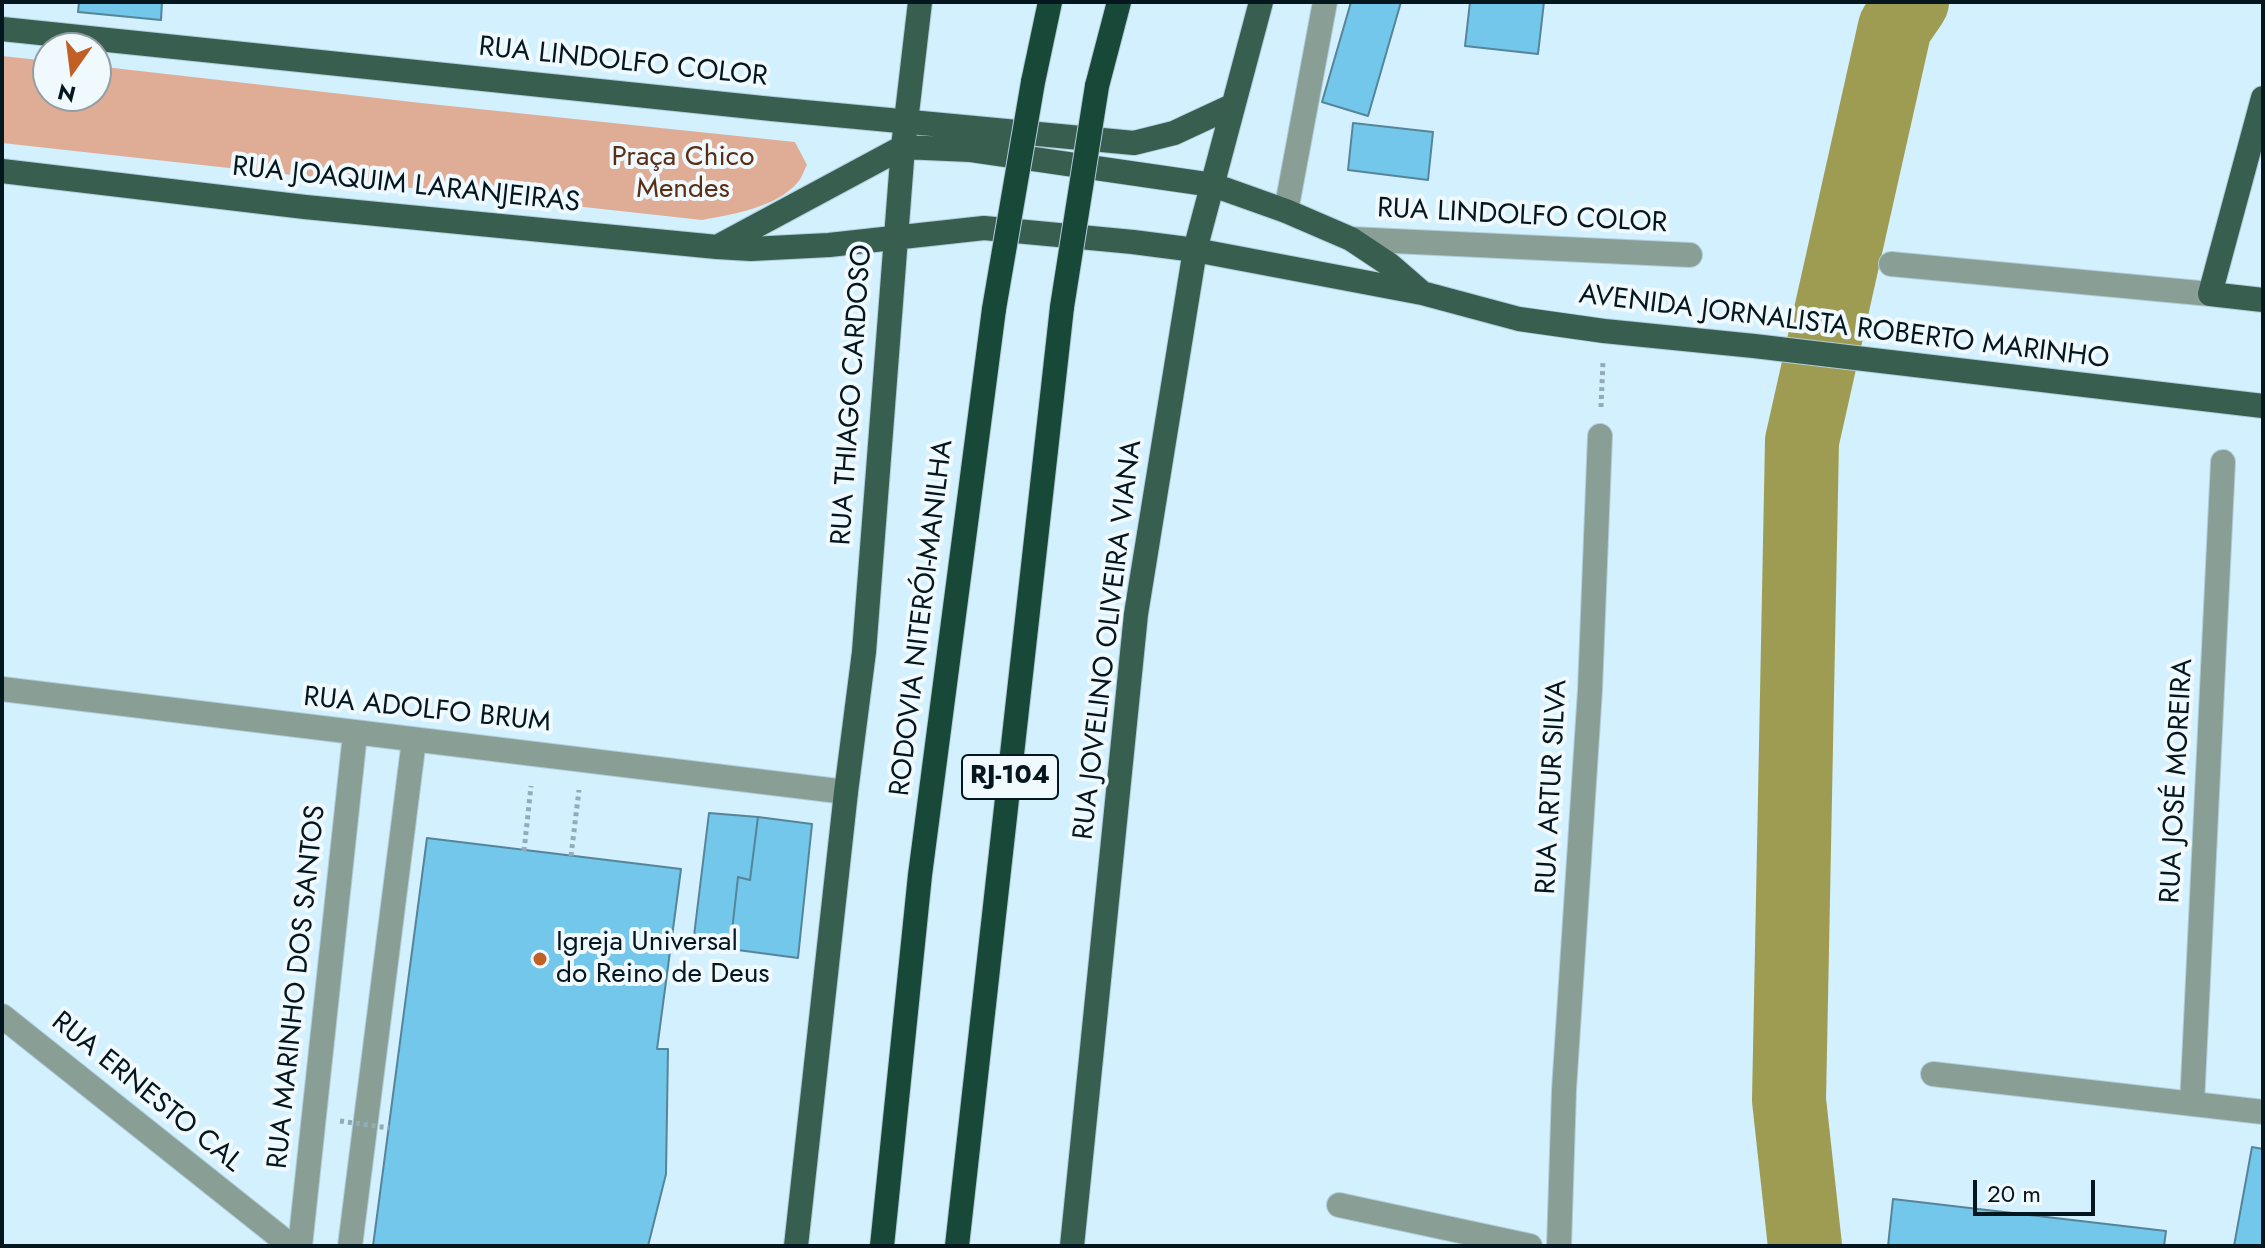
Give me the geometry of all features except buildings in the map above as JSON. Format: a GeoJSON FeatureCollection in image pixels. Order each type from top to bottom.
{"type":"FeatureCollection","features":[{"type":"Feature","properties":{"kind":"highway","name":"RODOVIA NITERÓI-MANILHA"},"geometry":{"type":"LineString","coordinates":[[882,1246],[920,875],[994,309],[1050,2]]}},
{"type":"Feature","properties":{"kind":"highway","name":"RJ-104"},"geometry":{"type":"LineString","coordinates":[[957,1246],[1062,307],[1097,86],[1119,2]]}},
{"type":"Feature","properties":{"kind":"main road","name":"RUA THIAGO CARDOSO"},"geometry":{"type":"LineString","coordinates":[[796,1246],[864,652],[895,237],[920,2]]}},
{"type":"Feature","properties":{"kind":"main road","name":"RUA JOVELINO OLIVEIRA VIANA"},"geometry":{"type":"LineString","coordinates":[[1072,1246],[1136,614],[1195,250],[1261,2]]}},
{"type":"Feature","properties":{"kind":"main road","name":"RUA LINDOLFO COLOR"},"geometry":{"type":"LineString","coordinates":[[2,29],[1134,143],[1174,133],[1232,106]]}},
{"type":"Feature","properties":{"kind":"main road"},"geometry":{"type":"LineString","coordinates":[[2263,98],[2210,294],[2263,300]]}},
{"type":"Feature","properties":{"kind":"main road"},"geometry":{"type":"LineString","coordinates":[[717,247],[903,147],[971,150],[1213,185],[1351,239],[1390,265],[1422,293]]}},
{"type":"Feature","properties":{"kind":"main road","name":"RUA JOAQUIM LARANJEIRAS"},"geometry":{"type":"LineString","coordinates":[[2,171],[305,207],[751,249],[829,245],[984,228],[1195,250],[1422,293]]}},
{"type":"Feature","properties":{"kind":"main road","name":"AVENIDA JORNALISTA ROBERTO MARINHO"},"geometry":{"type":"LineString","coordinates":[[1422,293],[1519,319],[1604,331],[2263,406]]}},
{"type":"Feature","properties":{"kind":"street"},"geometry":{"type":"LineString","coordinates":[[1286,211],[1325,2]]}},
{"type":"Feature","properties":{"kind":"street","name":"RUA LINDOLFO COLOR"},"geometry":{"type":"LineString","coordinates":[[1351,239],[1690,255]]}},
{"type":"Feature","properties":{"kind":"street"},"geometry":{"type":"LineString","coordinates":[[1891,264],[2210,294]]}},
{"type":"Feature","properties":{"kind":"street","name":"RUA ARTUR SILVA"},"geometry":{"type":"LineString","coordinates":[[1559,1246],[1564,1090],[1590,690],[1600,436]]}},
{"type":"Feature","properties":{"kind":"street","name":"RUA JOSÉ MOREIRA"},"geometry":{"type":"LineString","coordinates":[[2192,1104],[2223,462]]}},
{"type":"Feature","properties":{"kind":"street","name":"RUA ADOLFO BRUM"},"geometry":{"type":"LineString","coordinates":[[2,689],[846,792]]}},
{"type":"Feature","properties":{"kind":"street","name":"RUA MARINHO DOS SANTOS"},"geometry":{"type":"LineString","coordinates":[[300,1246],[355,734]]}},
{"type":"Feature","properties":{"kind":"street"},"geometry":{"type":"LineString","coordinates":[[350,1246],[414,740]]}},
{"type":"Feature","properties":{"kind":"street","name":"RUA ERNESTO CAL"},"geometry":{"type":"LineString","coordinates":[[2,1016],[291,1246]]}},
{"type":"Feature","properties":{"kind":"street"},"geometry":{"type":"LineString","coordinates":[[1933,1074],[2263,1112]]}},
{"type":"Feature","properties":{"kind":"street"},"geometry":{"type":"LineString","coordinates":[[1339,1205],[1530,1246]]}},
{"type":"Feature","properties":{"kind":"path"},"geometry":{"type":"LineString","coordinates":[[1600,436],[1604,331]]}},
{"type":"Feature","properties":{"kind":"path"},"geometry":{"type":"LineString","coordinates":[[524,851],[529,805]]}},
{"type":"Feature","properties":{"kind":"path"},"geometry":{"type":"LineString","coordinates":[[571,856],[576,813]]}},
{"type":"Feature","properties":{"kind":"path"},"geometry":{"type":"LineString","coordinates":[[340,1121],[389,1128]]}},
{"type":"Feature","properties":{"kind":"green space","name":"Praça Chico Mendes"},"geometry":{"type":"Polygon","coordinates":[[[2,56],[32,59],[32,112],[112,112],[112,68],[795,142],[807,165],[798,182],[778,198],[753,208],[702,220],[2,143],[2,56]]]}},
{"type":"Feature","properties":{"kind":"waterway"},"geometry":{"type":"LineString","coordinates":[[1805,1246],[1789,1100],[1802,441],[1895,27],[1912,2]]}},
{"type":"Feature","properties":{"kind":"place","name":"Igreja Universal do Reino de Deus"},"geometry":{"type":"Point","coordinates":[540,959]}}]}
